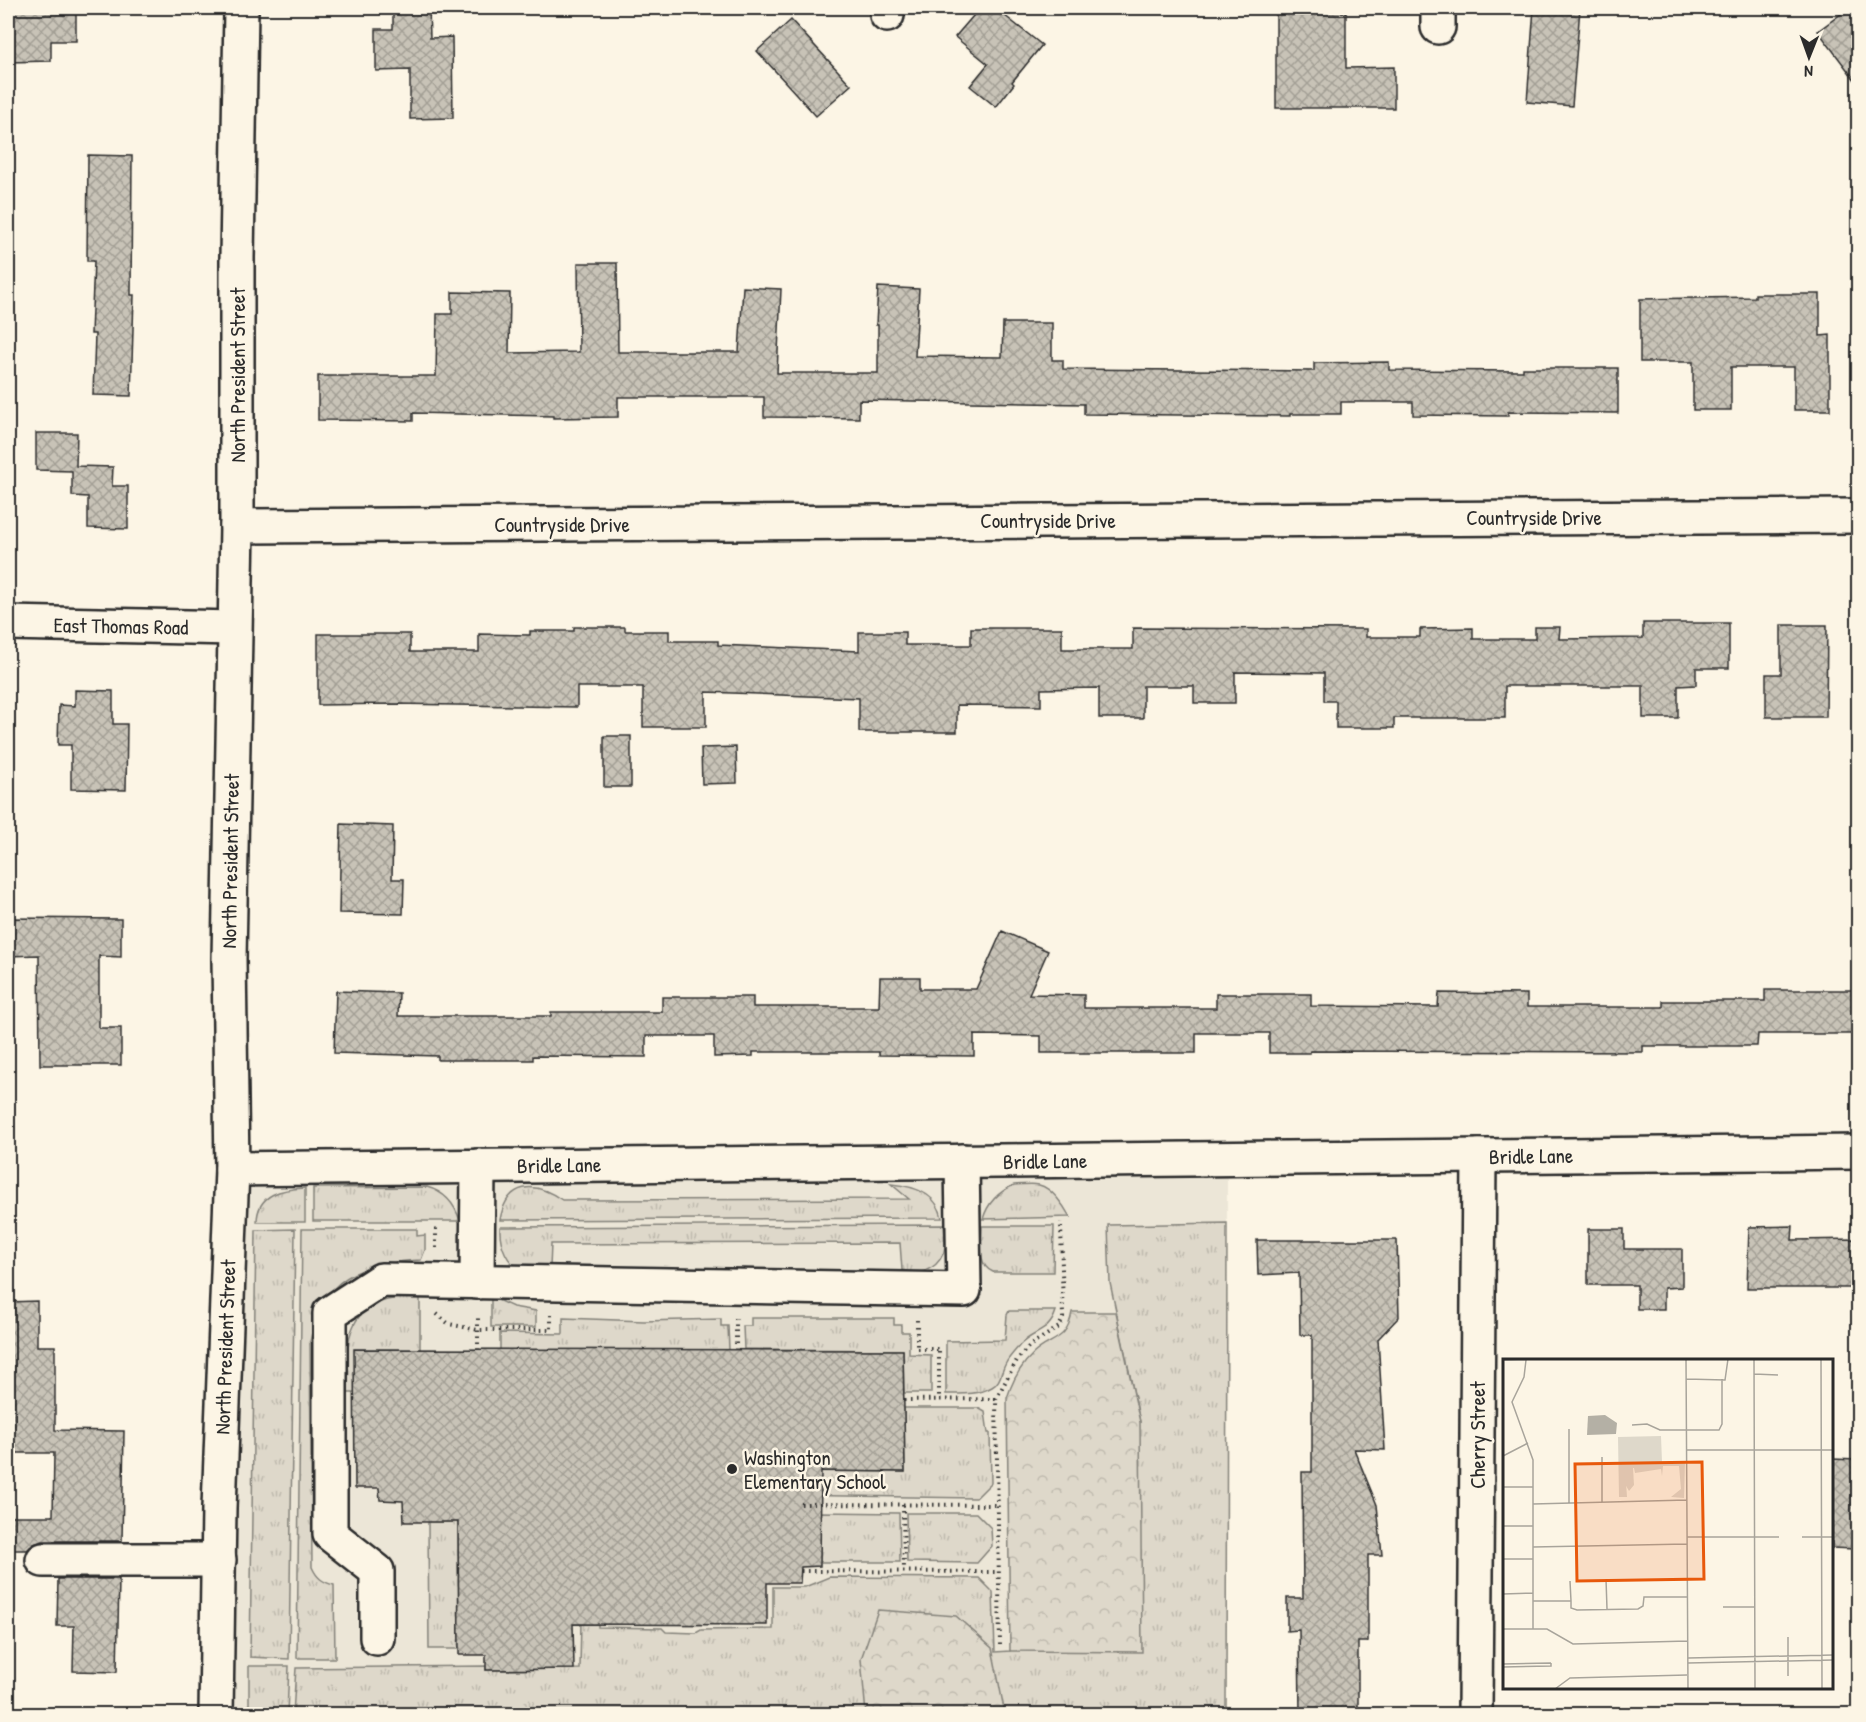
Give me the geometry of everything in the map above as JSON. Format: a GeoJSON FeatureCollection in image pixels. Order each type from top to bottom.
{"type":"FeatureCollection","features":[{"type":"Feature","properties":{"kind":"street","name":"North President Street"},"geometry":{"type":"LineString","coordinates":[[216,1714],[232,1169],[229,959],[237,526],[237,258],[241,8]]}},
{"type":"Feature","properties":{"kind":"street","name":"Countryside Drive"},"geometry":{"type":"LineString","coordinates":[[237,526],[1858,516]]}},
{"type":"Feature","properties":{"kind":"street","name":"East Thomas Road"},"geometry":{"type":"LineString","coordinates":[[8,623],[234,628]]}},
{"type":"Feature","properties":{"kind":"street","name":"Bridle Lane"},"geometry":{"type":"LineString","coordinates":[[232,1169],[1858,1152]]}},
{"type":"Feature","properties":{"kind":"street","name":"Cherry Street"},"geometry":{"type":"LineString","coordinates":[[1475,1714],[1479,1156]]}},
{"type":"Feature","properties":{"kind":"street"},"geometry":{"type":"LineString","coordinates":[[377,1638],[377,1570],[330,1534],[330,1313],[381,1280],[478,1296],[964,1290],[962,1161]]}},
{"type":"Feature","properties":{"kind":"street"},"geometry":{"type":"LineString","coordinates":[[478,1166],[478,1296]]}},
{"type":"Feature","properties":{"kind":"street"},"geometry":{"type":"LineString","coordinates":[[43,1560],[219,1560]]}},
{"type":"Feature","properties":{"kind":"path"},"geometry":{"type":"LineString","coordinates":[[1000,1645],[996,1399],[1017,1360],[1029,1346],[1059,1327],[1063,1318],[1061,1222]]}},
{"type":"Feature","properties":{"kind":"path"},"geometry":{"type":"LineString","coordinates":[[478,1296],[478,1350]]}},
{"type":"Feature","properties":{"kind":"path"},"geometry":{"type":"LineString","coordinates":[[736,1312],[736,1350]]}},
{"type":"Feature","properties":{"kind":"path"},"geometry":{"type":"LineString","coordinates":[[904,1400],[996,1399]]}},
{"type":"Feature","properties":{"kind":"path"},"geometry":{"type":"LineString","coordinates":[[801,1504],[998,1505]]}},
{"type":"Feature","properties":{"kind":"path"},"geometry":{"type":"LineString","coordinates":[[903,1505],[904,1571]]}},
{"type":"Feature","properties":{"kind":"path"},"geometry":{"type":"LineString","coordinates":[[801,1571],[999,1572]]}},
{"type":"Feature","properties":{"kind":"shaded area","name":"Washington Elementary School"},"geometry":{"type":"Polygon","coordinates":[[[1227,1176],[1226,1714],[230,1714],[246,1187],[1227,1176]]]}},
{"type":"Feature","properties":{"kind":"green space"},"geometry":{"type":"Polygon","coordinates":[[[891,1184],[923,1192],[935,1202],[942,1218],[500,1220],[509,1198],[523,1188],[542,1190],[562,1200],[909,1199],[891,1184]]]}},
{"type":"Feature","properties":{"kind":"green space"},"geometry":{"type":"Polygon","coordinates":[[[1033,1184],[1044,1187],[1057,1198],[1070,1217],[983,1219],[994,1198],[1014,1185],[1033,1184]]]}},
{"type":"Feature","properties":{"kind":"green space"},"geometry":{"type":"Polygon","coordinates":[[[427,1187],[439,1192],[448,1200],[460,1221],[313,1221],[313,1188],[427,1187]]]}},
{"type":"Feature","properties":{"kind":"green space"},"geometry":{"type":"Polygon","coordinates":[[[305,1188],[305,1222],[257,1222],[261,1205],[273,1194],[305,1188]]]}},
{"type":"Feature","properties":{"kind":"green space"},"geometry":{"type":"Polygon","coordinates":[[[1227,1223],[1226,1714],[293,1714],[296,1668],[486,1666],[486,1670],[580,1669],[583,1523],[597,1523],[598,1627],[662,1628],[666,1632],[696,1633],[701,1630],[773,1629],[773,1587],[805,1587],[829,1577],[979,1578],[993,1592],[995,1652],[1010,1651],[1140,1422],[1110,1283],[1108,1225],[1227,1223]]]}},
{"type":"Feature","properties":{"kind":"green space"},"geometry":{"type":"Polygon","coordinates":[[[944,1225],[945,1248],[940,1260],[925,1271],[914,1273],[902,1270],[900,1243],[551,1244],[550,1268],[526,1270],[519,1268],[509,1260],[500,1233],[500,1227],[944,1225]]]}},
{"type":"Feature","properties":{"kind":"green space"},"geometry":{"type":"Polygon","coordinates":[[[982,1226],[1054,1226],[1053,1272],[993,1272],[988,1269],[981,1252],[982,1226]]]}},
{"type":"Feature","properties":{"kind":"green space"},"geometry":{"type":"Polygon","coordinates":[[[295,1229],[289,1659],[250,1657],[256,1230],[295,1229]]]}},
{"type":"Feature","properties":{"kind":"green space"},"geometry":{"type":"Polygon","coordinates":[[[302,1229],[417,1229],[417,1236],[425,1235],[425,1250],[421,1260],[379,1265],[362,1270],[334,1288],[323,1302],[315,1320],[310,1342],[312,1567],[320,1579],[334,1585],[335,1658],[297,1658],[302,1229]]]}},
{"type":"Feature","properties":{"kind":"green space"},"geometry":{"type":"Polygon","coordinates":[[[491,1297],[513,1307],[536,1311],[536,1327],[491,1327],[491,1297]]]}},
{"type":"Feature","properties":{"kind":"green space"},"geometry":{"type":"Polygon","coordinates":[[[420,1298],[420,1349],[354,1393],[347,1393],[350,1337],[361,1314],[372,1306],[387,1300],[420,1298]]]}},
{"type":"Feature","properties":{"kind":"green space"},"geometry":{"type":"Polygon","coordinates":[[[1009,1311],[1056,1311],[1045,1328],[1025,1340],[1012,1354],[995,1385],[976,1393],[946,1394],[946,1341],[1005,1340],[1009,1311]]]}},
{"type":"Feature","properties":{"kind":"green space"},"geometry":{"type":"Polygon","coordinates":[[[1072,1312],[1116,1312],[1140,1422],[1142,1652],[1010,1651],[1007,1398],[1024,1364],[1033,1354],[1062,1334],[1070,1322],[1072,1312]]]}},
{"type":"Feature","properties":{"kind":"green space"},"geometry":{"type":"Polygon","coordinates":[[[563,1318],[644,1321],[721,1319],[721,1326],[728,1326],[729,1350],[500,1350],[500,1333],[563,1334],[563,1318]]]}},
{"type":"Feature","properties":{"kind":"green space"},"geometry":{"type":"Polygon","coordinates":[[[751,1318],[894,1318],[894,1325],[901,1325],[901,1332],[909,1332],[909,1354],[931,1355],[931,1393],[904,1393],[903,1350],[744,1349],[743,1326],[751,1326],[751,1318]]]}},
{"type":"Feature","properties":{"kind":"green space"},"geometry":{"type":"Polygon","coordinates":[[[904,1408],[978,1408],[985,1412],[988,1433],[990,1433],[991,1483],[976,1498],[781,1495],[781,1471],[905,1472],[904,1408]]]}},
{"type":"Feature","properties":{"kind":"green space"},"geometry":{"type":"Polygon","coordinates":[[[819,1512],[899,1513],[900,1562],[820,1562],[819,1512]]]}},
{"type":"Feature","properties":{"kind":"green space"},"geometry":{"type":"Polygon","coordinates":[[[906,1513],[976,1513],[991,1528],[992,1546],[977,1563],[907,1562],[906,1513]]]}},
{"type":"Feature","properties":{"kind":"green space"},"geometry":{"type":"Polygon","coordinates":[[[428,1522],[458,1522],[459,1649],[429,1649],[428,1522]]]}},
{"type":"Feature","properties":{"kind":"green space"},"geometry":{"type":"Polygon","coordinates":[[[878,1610],[956,1616],[992,1648],[1005,1714],[866,1714],[861,1659],[878,1610]]]}},
{"type":"Feature","properties":{"kind":"green space"},"geometry":{"type":"Polygon","coordinates":[[[249,1666],[289,1666],[287,1714],[249,1714],[249,1666]]]}},
{"type":"Feature","properties":{"kind":"building"},"geometry":{"type":"Polygon","coordinates":[[[8,8],[76,8],[76,41],[51,41],[51,61],[8,62],[8,8]]]}},
{"type":"Feature","properties":{"kind":"building"},"geometry":{"type":"Polygon","coordinates":[[[393,8],[429,8],[430,38],[452,37],[453,118],[410,119],[410,70],[376,71],[376,29],[393,29],[393,8]]]}},
{"type":"Feature","properties":{"kind":"building"},"geometry":{"type":"Polygon","coordinates":[[[980,8],[995,8],[1042,45],[1012,82],[1014,84],[996,107],[970,86],[988,64],[955,37],[980,8]]]}},
{"type":"Feature","properties":{"kind":"building"},"geometry":{"type":"Polygon","coordinates":[[[1534,8],[1580,8],[1572,106],[1527,102],[1534,8]]]}},
{"type":"Feature","properties":{"kind":"building"},"geometry":{"type":"Polygon","coordinates":[[[1849,8],[1858,8],[1858,84],[1818,31],[1849,8]]]}},
{"type":"Feature","properties":{"kind":"building"},"geometry":{"type":"Polygon","coordinates":[[[1276,12],[1346,12],[1346,68],[1394,67],[1394,108],[1276,108],[1276,12]]]}},
{"type":"Feature","properties":{"kind":"building"},"geometry":{"type":"Polygon","coordinates":[[[791,20],[851,85],[816,116],[757,51],[791,20]]]}},
{"type":"Feature","properties":{"kind":"building"},"geometry":{"type":"Polygon","coordinates":[[[88,155],[132,156],[131,295],[134,295],[131,396],[93,395],[95,334],[91,334],[94,261],[87,261],[88,155]]]}},
{"type":"Feature","properties":{"kind":"building"},"geometry":{"type":"Polygon","coordinates":[[[578,263],[617,263],[618,352],[739,352],[743,287],[781,289],[777,373],[878,373],[878,325],[876,325],[878,287],[919,289],[915,356],[1002,357],[1003,323],[1052,323],[1052,360],[1063,360],[1063,369],[1314,371],[1314,363],[1389,362],[1389,370],[1523,371],[1523,368],[1618,368],[1618,413],[1508,412],[1508,416],[1413,415],[1413,402],[1341,402],[1341,414],[1290,414],[1290,416],[1084,414],[1084,404],[859,400],[859,418],[764,417],[764,397],[618,397],[618,417],[553,418],[553,416],[413,413],[413,421],[318,420],[318,376],[436,376],[437,314],[452,314],[452,292],[510,293],[509,353],[579,352],[578,263]]]}},
{"type":"Feature","properties":{"kind":"building"},"geometry":{"type":"Polygon","coordinates":[[[1755,294],[1820,294],[1820,336],[1830,335],[1830,410],[1794,410],[1794,367],[1731,367],[1731,410],[1693,410],[1693,362],[1640,362],[1640,299],[1755,297],[1755,294]]]}},
{"type":"Feature","properties":{"kind":"building"},"geometry":{"type":"Polygon","coordinates":[[[36,433],[77,433],[76,466],[113,467],[112,486],[128,486],[128,529],[88,528],[88,497],[72,496],[72,471],[36,470],[36,433]]]}},
{"type":"Feature","properties":{"kind":"building"},"geometry":{"type":"Polygon","coordinates":[[[1643,623],[1729,623],[1729,668],[1696,668],[1696,685],[1678,686],[1678,718],[1643,718],[1643,686],[1505,686],[1505,718],[1394,718],[1394,728],[1336,728],[1336,701],[1324,701],[1324,673],[1235,672],[1235,703],[1194,703],[1194,686],[1143,686],[1143,718],[1099,718],[1099,688],[1041,689],[1041,706],[957,705],[957,732],[859,732],[859,698],[706,692],[706,727],[643,727],[643,687],[577,687],[577,707],[318,705],[318,634],[410,634],[410,652],[479,652],[479,634],[530,635],[530,631],[574,631],[574,627],[625,627],[625,631],[669,631],[669,641],[718,641],[718,645],[859,651],[859,632],[905,632],[905,645],[971,645],[971,628],[1062,628],[1062,649],[1133,649],[1133,628],[1366,629],[1366,637],[1420,637],[1420,629],[1473,628],[1473,639],[1535,639],[1535,627],[1560,627],[1559,639],[1643,638],[1643,623]]]}},
{"type":"Feature","properties":{"kind":"building"},"geometry":{"type":"Polygon","coordinates":[[[1781,625],[1827,625],[1826,717],[1766,717],[1766,674],[1781,674],[1781,625]]]}},
{"type":"Feature","properties":{"kind":"building"},"geometry":{"type":"Polygon","coordinates":[[[75,690],[113,691],[113,724],[127,724],[126,790],[71,789],[71,745],[58,745],[59,705],[75,706],[75,690]]]}},
{"type":"Feature","properties":{"kind":"building"},"geometry":{"type":"Polygon","coordinates":[[[604,736],[631,736],[631,787],[604,787],[604,736]]]}},
{"type":"Feature","properties":{"kind":"building"},"geometry":{"type":"Polygon","coordinates":[[[736,747],[737,783],[702,784],[701,748],[736,747]]]}},
{"type":"Feature","properties":{"kind":"building"},"geometry":{"type":"Polygon","coordinates":[[[341,824],[393,826],[392,879],[404,879],[403,914],[339,913],[341,824]]]}},
{"type":"Feature","properties":{"kind":"building"},"geometry":{"type":"Polygon","coordinates":[[[8,918],[121,919],[121,957],[99,956],[99,1028],[121,1028],[121,1065],[40,1065],[39,955],[8,956],[8,918]]]}},
{"type":"Feature","properties":{"kind":"building"},"geometry":{"type":"Polygon","coordinates":[[[1002,931],[1048,951],[1029,994],[1084,995],[1084,1008],[1216,1008],[1216,994],[1311,994],[1311,1006],[1438,1007],[1439,993],[1527,994],[1527,1007],[1663,1007],[1663,1001],[1765,1001],[1765,990],[1858,990],[1858,1034],[1758,1034],[1757,1046],[1643,1046],[1643,1052],[1310,1051],[1310,1053],[1269,1053],[1269,1033],[1196,1033],[1196,1053],[1041,1053],[1041,1036],[974,1035],[974,1056],[879,1055],[879,1052],[753,1052],[753,1056],[714,1057],[714,1036],[646,1036],[646,1057],[533,1056],[533,1060],[438,1060],[438,1056],[334,1053],[336,991],[399,993],[398,1016],[551,1016],[551,1012],[662,1012],[662,997],[753,997],[753,1007],[879,1007],[880,977],[920,977],[920,989],[976,989],[1002,931]]]}},
{"type":"Feature","properties":{"kind":"building"},"geometry":{"type":"Polygon","coordinates":[[[1793,1226],[1792,1240],[1858,1239],[1858,1288],[1747,1288],[1749,1227],[1793,1226]]]}},
{"type":"Feature","properties":{"kind":"building"},"geometry":{"type":"Polygon","coordinates":[[[1588,1229],[1624,1229],[1624,1249],[1682,1249],[1682,1287],[1664,1288],[1664,1309],[1637,1309],[1637,1285],[1588,1285],[1588,1229]]]}},
{"type":"Feature","properties":{"kind":"building"},"geometry":{"type":"Polygon","coordinates":[[[1257,1240],[1397,1240],[1399,1317],[1378,1339],[1385,1450],[1354,1449],[1377,1505],[1382,1555],[1368,1555],[1368,1642],[1358,1642],[1358,1714],[1300,1714],[1299,1630],[1287,1631],[1287,1598],[1303,1598],[1302,1472],[1312,1472],[1312,1335],[1300,1335],[1299,1273],[1258,1275],[1257,1240]]]}},
{"type":"Feature","properties":{"kind":"building"},"geometry":{"type":"Polygon","coordinates":[[[37,1301],[37,1346],[55,1346],[55,1430],[124,1431],[122,1541],[43,1541],[27,1550],[8,1550],[8,1516],[53,1516],[54,1453],[8,1453],[8,1302],[37,1301]]]}},
{"type":"Feature","properties":{"kind":"building"},"geometry":{"type":"Polygon","coordinates":[[[354,1349],[903,1350],[905,1472],[821,1471],[820,1566],[801,1567],[800,1583],[767,1583],[767,1625],[573,1624],[574,1669],[486,1670],[486,1655],[459,1655],[458,1522],[404,1522],[403,1501],[380,1500],[379,1488],[355,1488],[354,1349]]]}},
{"type":"Feature","properties":{"kind":"building"},"geometry":{"type":"Polygon","coordinates":[[[1833,1459],[1857,1460],[1854,1549],[1833,1548],[1833,1459]]]}},
{"type":"Feature","properties":{"kind":"building"},"geometry":{"type":"Polygon","coordinates":[[[58,1579],[119,1579],[117,1672],[73,1671],[74,1626],[57,1626],[58,1579]]]}},
{"type":"Feature","properties":{"kind":"place","name":"Washington Elementary School"},"geometry":{"type":"Point","coordinates":[732,1469]}}]}
